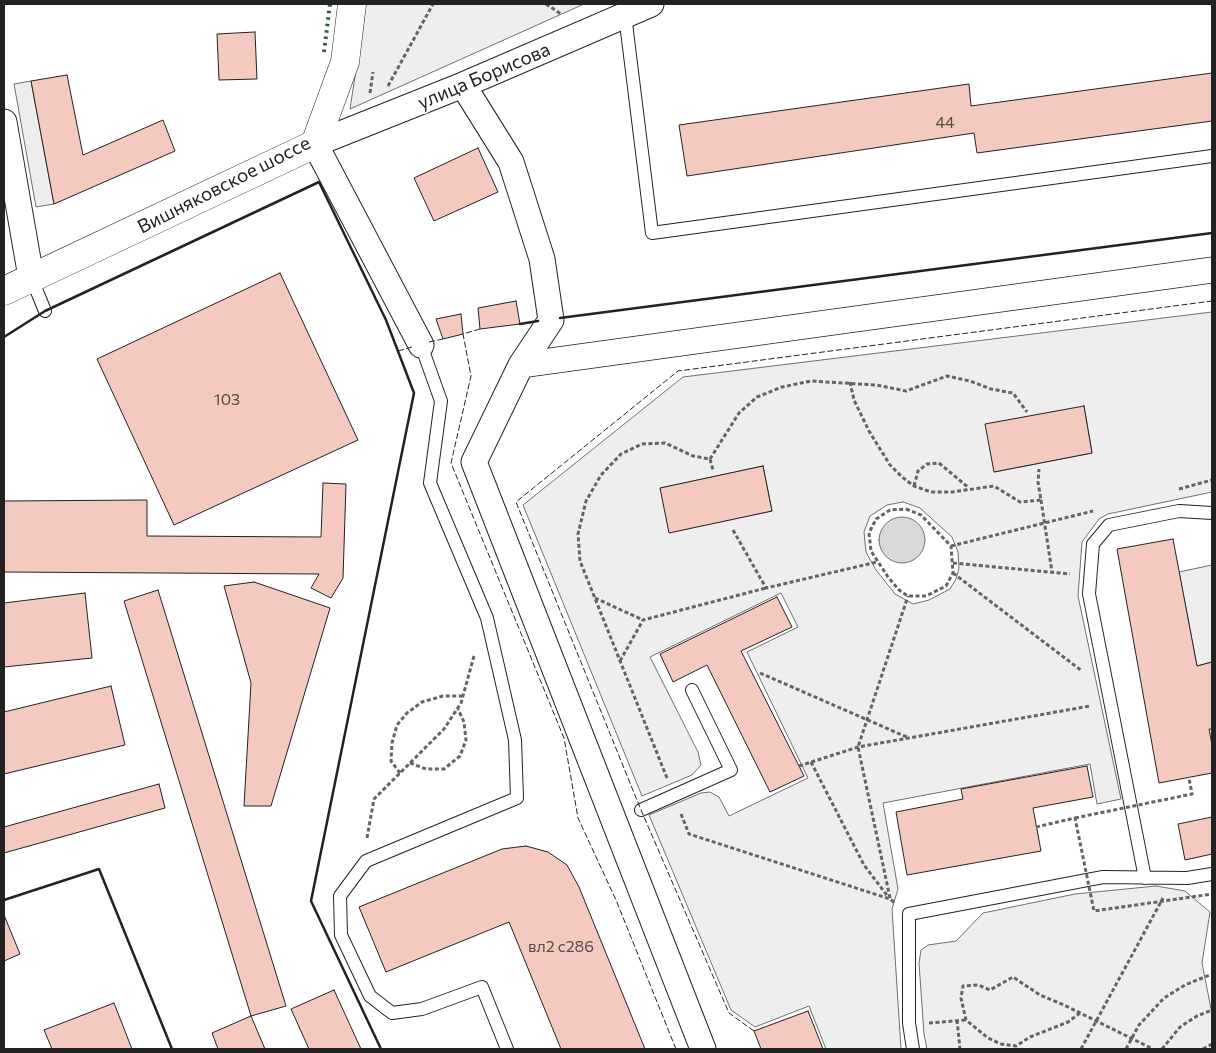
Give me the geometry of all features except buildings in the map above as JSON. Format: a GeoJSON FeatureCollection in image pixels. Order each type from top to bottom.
{"type":"FeatureCollection","features":[{"type":"Feature","properties":{"kind":"street","name":"Вишняковское шоссе"},"geometry":{"type":"LineString","coordinates":[[4,291],[315,144],[344,62],[352,4]]}},
{"type":"Feature","properties":{"kind":"street","name":"улица Борисова"},"geometry":{"type":"LineString","coordinates":[[315,144],[463,85],[651,4]]}},
{"type":"Feature","properties":{"kind":"street"},"geometry":{"type":"LineString","coordinates":[[463,85],[511,162],[542,258],[551,320],[520,365],[474,462],[704,1049]]}},
{"type":"Feature","properties":{"kind":"street"},"geometry":{"type":"LineString","coordinates":[[4,122],[31,277]]}},
{"type":"Feature","properties":{"kind":"street"},"geometry":{"type":"LineString","coordinates":[[315,144],[421,344]]}},
{"type":"Feature","properties":{"kind":"street"},"geometry":{"type":"LineString","coordinates":[[520,365],[1212,270]]}},
{"type":"Feature","properties":{"kind":"lane"},"geometry":{"type":"LineString","coordinates":[[625,15],[652,233],[1212,156]]}},
{"type":"Feature","properties":{"kind":"lane"},"geometry":{"type":"LineString","coordinates":[[31,277],[45,311]]}},
{"type":"Feature","properties":{"kind":"lane"},"geometry":{"type":"LineString","coordinates":[[421,344],[441,401],[430,483],[486,618],[515,740],[517,798],[366,861],[340,896],[341,935],[370,996],[392,1013],[422,1009],[482,987],[507,1049]]}},
{"type":"Feature","properties":{"kind":"lane"},"geometry":{"type":"LineString","coordinates":[[1145,878],[1089,594],[1093,544],[1108,525],[1179,510],[1212,513]]}},
{"type":"Feature","properties":{"kind":"lane"},"geometry":{"type":"LineString","coordinates":[[641,810],[731,770],[692,690]]}},
{"type":"Feature","properties":{"kind":"lane"},"geometry":{"type":"LineString","coordinates":[[913,1049],[909,1023],[909,914],[1103,877],[1187,878],[1212,874]]}},
{"type":"Feature","properties":{"kind":"path"},"geometry":{"type":"LineString","coordinates":[[367,124],[433,4]]}},
{"type":"Feature","properties":{"kind":"path"},"geometry":{"type":"LineString","coordinates":[[710,459],[739,413],[757,396],[782,387],[811,381],[850,382],[906,391],[947,376],[970,381],[991,389],[1014,393],[1027,412]]}},
{"type":"Feature","properties":{"kind":"path"},"geometry":{"type":"LineString","coordinates":[[850,382],[854,400],[869,431],[890,465],[914,486],[931,492],[952,492],[994,486],[1020,502],[1041,500]]}},
{"type":"Feature","properties":{"kind":"path"},"geometry":{"type":"LineString","coordinates":[[914,486],[918,471],[927,464],[939,463],[970,489]]}},
{"type":"Feature","properties":{"kind":"path"},"geometry":{"type":"LineString","coordinates":[[1039,469],[1038,482],[1052,572]]}},
{"type":"Feature","properties":{"kind":"path"},"geometry":{"type":"LineString","coordinates":[[1175,490],[1212,480]]}},
{"type":"Feature","properties":{"kind":"path"},"geometry":{"type":"LineString","coordinates":[[906,509],[921,515],[951,546],[953,573],[946,586],[926,596],[908,596],[899,590],[870,551],[870,533],[876,519],[890,510],[906,509]]}},
{"type":"Feature","properties":{"kind":"path"},"geometry":{"type":"LineString","coordinates":[[951,546],[1100,509]]}},
{"type":"Feature","properties":{"kind":"path"},"geometry":{"type":"LineString","coordinates":[[733,530],[766,588]]}},
{"type":"Feature","properties":{"kind":"path"},"geometry":{"type":"LineString","coordinates":[[595,598],[643,620],[766,588],[878,562]]}},
{"type":"Feature","properties":{"kind":"path"},"geometry":{"type":"LineString","coordinates":[[953,563],[1090,576]]}},
{"type":"Feature","properties":{"kind":"path"},"geometry":{"type":"LineString","coordinates":[[953,573],[1109,696]]}},
{"type":"Feature","properties":{"kind":"path"},"geometry":{"type":"LineString","coordinates":[[811,762],[864,865],[890,899],[858,747],[908,596]]}},
{"type":"Feature","properties":{"kind":"path"},"geometry":{"type":"LineString","coordinates":[[366,861],[365,846],[374,799],[444,729],[458,709],[486,618]]}},
{"type":"Feature","properties":{"kind":"path"},"geometry":{"type":"LineString","coordinates":[[620,662],[643,620]]}},
{"type":"Feature","properties":{"kind":"path"},"geometry":{"type":"LineString","coordinates":[[760,673],[909,738]]}},
{"type":"Feature","properties":{"kind":"path"},"geometry":{"type":"LineString","coordinates":[[400,773],[391,760],[392,743],[397,725],[407,713],[422,702],[443,696],[463,696]]}},
{"type":"Feature","properties":{"kind":"path"},"geometry":{"type":"LineString","coordinates":[[799,766],[858,747],[1109,696]]}},
{"type":"Feature","properties":{"kind":"path"},"geometry":{"type":"LineString","coordinates":[[410,763],[426,769],[444,768],[460,756],[466,740],[464,722],[458,709]]}},
{"type":"Feature","properties":{"kind":"path"},"geometry":{"type":"LineString","coordinates":[[1036,827],[1192,794],[1189,778]]}},
{"type":"Feature","properties":{"kind":"path"},"geometry":{"type":"LineString","coordinates":[[1075,818],[1094,911],[1212,894]]}},
{"type":"Feature","properties":{"kind":"path"},"geometry":{"type":"LineString","coordinates":[[1081,1049],[1174,878]]}},
{"type":"Feature","properties":{"kind":"path"},"geometry":{"type":"LineString","coordinates":[[1126,1049],[1139,1025],[1164,998],[1185,985],[1212,974]]}},
{"type":"Feature","properties":{"kind":"path"},"geometry":{"type":"LineString","coordinates":[[1080,1013],[1068,1022],[1030,1037],[1016,1046],[1001,1044],[988,1038],[966,1020],[961,998],[963,986],[978,985],[990,990],[1013,977],[1040,995],[1080,1013],[1154,1049]]}},
{"type":"Feature","properties":{"kind":"path"},"geometry":{"type":"LineString","coordinates":[[1162,1049],[1180,1027],[1197,1016],[1212,1010]]}},
{"type":"Feature","properties":{"kind":"path"},"geometry":{"type":"LineString","coordinates":[[957,1020],[960,1049]]}},
{"type":"Feature","properties":{"kind":"path"},"geometry":{"type":"LineString","coordinates":[[909,1023],[966,1020]]}},
{"type":"Feature","properties":{"kind":"path"},"geometry":{"type":"LineString","coordinates":[[1203,1049],[1212,1044]]}},
{"type":"Feature","properties":{"kind":"shaded area"},"geometry":{"type":"Polygon","coordinates":[[[366,4],[584,4],[350,109],[366,4]]]}},
{"type":"Feature","properties":{"kind":"shaded area"},"geometry":{"type":"Polygon","coordinates":[[[31,81],[54,204],[36,207],[14,84],[31,81]]]}},
{"type":"Feature","properties":{"kind":"shaded area"},"geometry":{"type":"Polygon","coordinates":[[[1212,312],[1212,492],[1108,514],[1099,519],[1082,542],[1078,596],[1121,799],[1097,804],[1090,764],[883,803],[898,889],[892,909],[901,1049],[826,1049],[809,1006],[755,1027],[731,1010],[649,815],[701,793],[710,792],[719,797],[729,816],[808,778],[747,652],[798,627],[781,593],[650,657],[698,752],[701,765],[692,775],[642,796],[523,505],[683,377],[1212,312]],[[1084,406],[994,472],[1092,453],[1084,406]],[[763,466],[661,488],[670,532],[772,511],[763,466]],[[903,502],[887,505],[870,516],[864,532],[866,552],[876,570],[895,594],[913,604],[929,600],[950,589],[956,579],[959,568],[958,552],[952,537],[920,508],[903,502]]]}},
{"type":"Feature","properties":{"kind":"shaded area"},"geometry":{"type":"Polygon","coordinates":[[[898,517],[906,517],[915,521],[921,527],[925,540],[921,553],[915,559],[906,563],[898,563],[889,559],[883,553],[879,544],[879,536],[883,527],[889,521],[898,517]]]}},
{"type":"Feature","properties":{"kind":"shaded area"},"geometry":{"type":"Polygon","coordinates":[[[1212,565],[1212,662],[1197,666],[1179,572],[1212,565]]]}},
{"type":"Feature","properties":{"kind":"shaded area"},"geometry":{"type":"Polygon","coordinates":[[[1156,886],[1185,891],[1210,912],[1202,963],[1212,1014],[1212,1049],[927,1049],[924,1034],[919,963],[921,950],[928,945],[956,941],[983,913],[1075,894],[1156,886]]]}},
{"type":"Feature","properties":{"kind":"hedge"},"geometry":{"type":"LineString","coordinates":[[324,52],[330,4]]}},
{"type":"Feature","properties":{"kind":"fence"},"geometry":{"type":"LineString","coordinates":[[754,1031],[729,1013],[641,810],[516,502],[678,371],[1212,301]]}},
{"type":"Feature","properties":{"kind":"fence"},"geometry":{"type":"LineString","coordinates":[[480,329],[463,334],[471,376],[451,463],[564,738],[578,818],[616,900],[676,1049]]}},
{"type":"Feature","properties":{"kind":"fence"},"geometry":{"type":"LineString","coordinates":[[429,342],[443,339]]}},
{"type":"Feature","properties":{"kind":"fence"},"geometry":{"type":"LineString","coordinates":[[398,351],[412,347]]}},
{"type":"Feature","properties":{"kind":"wall"},"geometry":{"type":"LineString","coordinates":[[4,337],[45,311],[319,182],[386,320],[414,393],[311,901],[381,1049]]}},
{"type":"Feature","properties":{"kind":"wall"},"geometry":{"type":"LineString","coordinates":[[560,318],[1212,233]]}},
{"type":"Feature","properties":{"kind":"wall"},"geometry":{"type":"LineString","coordinates":[[520,324],[538,321]]}},
{"type":"Feature","properties":{"kind":"wall"},"geometry":{"type":"LineString","coordinates":[[4,900],[99,869],[172,1049]]}}]}
